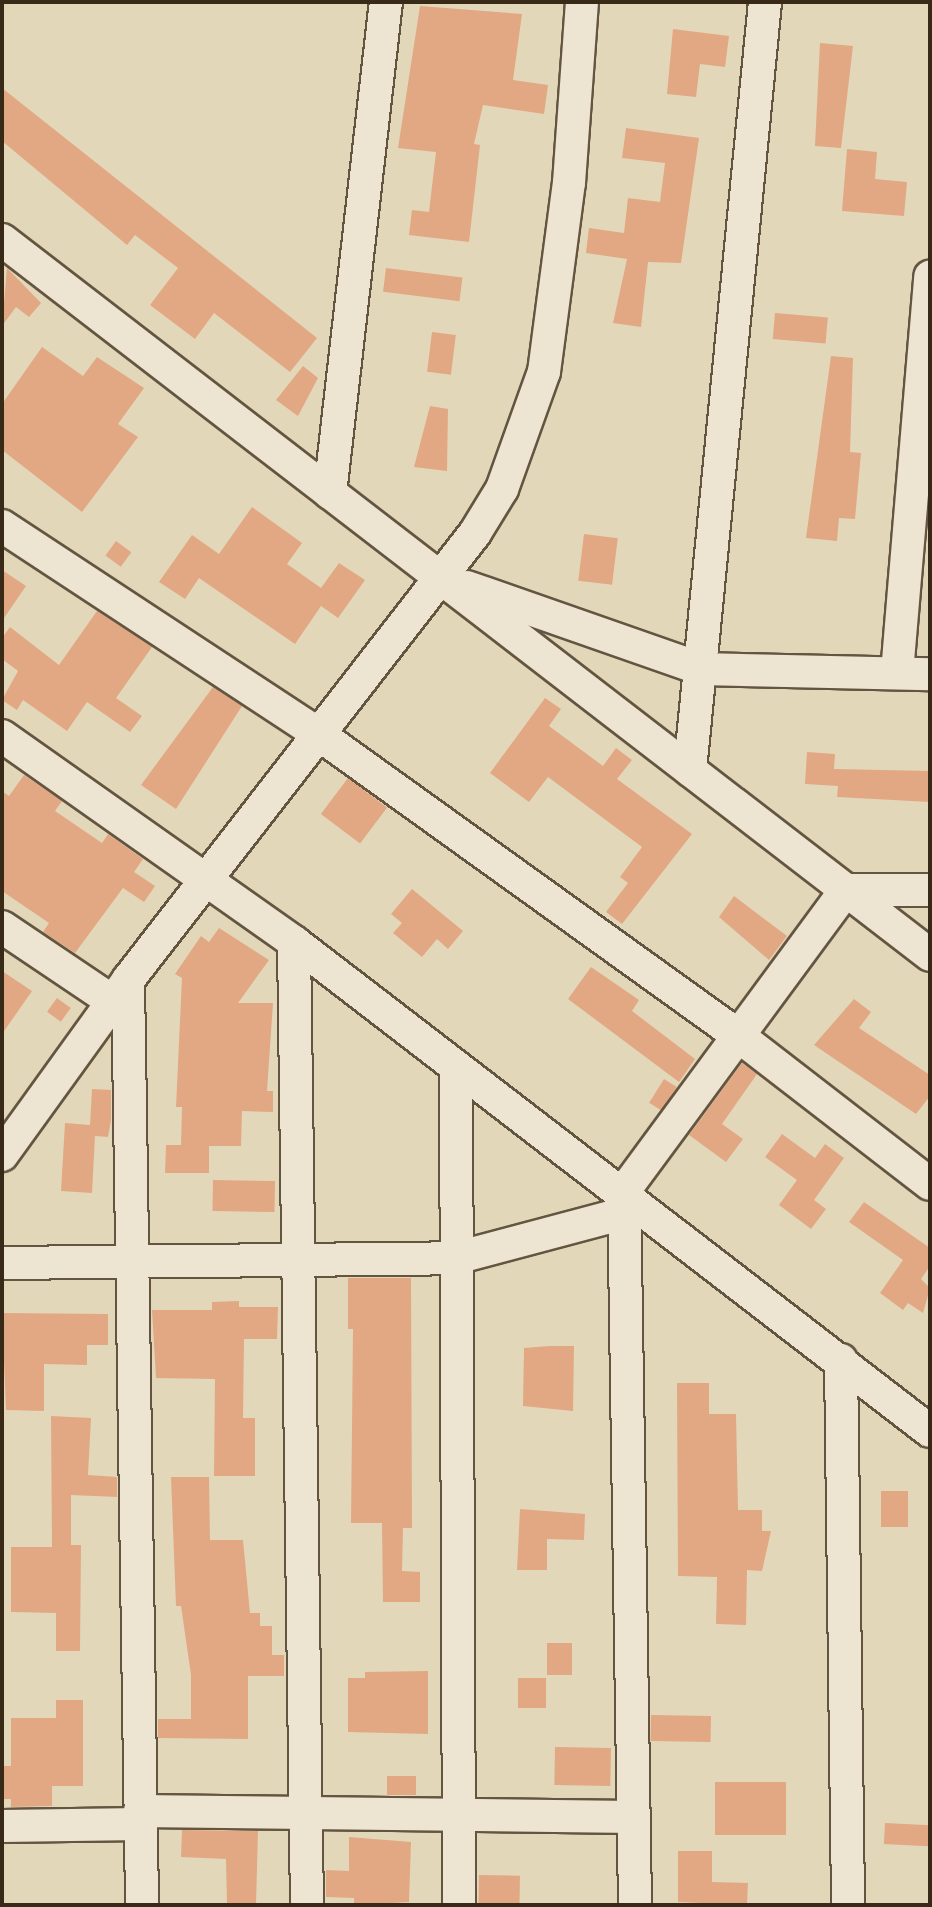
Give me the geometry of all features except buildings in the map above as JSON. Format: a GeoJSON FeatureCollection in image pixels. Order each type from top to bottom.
{"type":"FeatureCollection","features":[{"type":"Feature","properties":{"kind":"street"},"geometry":{"type":"LineString","coordinates":[[330,493],[386,2]]}},
{"type":"Feature","properties":{"kind":"street"},"geometry":{"type":"LineString","coordinates":[[2,1153],[120,990],[208,881],[502,489],[544,372],[569,183],[582,2]]}},
{"type":"Feature","properties":{"kind":"street"},"geometry":{"type":"LineString","coordinates":[[690,770],[765,2]]}},
{"type":"Feature","properties":{"kind":"street"},"geometry":{"type":"LineString","coordinates":[[2,240],[930,955]]}},
{"type":"Feature","properties":{"kind":"street"},"geometry":{"type":"LineString","coordinates":[[897,673],[930,276]]}},
{"type":"Feature","properties":{"kind":"street"},"geometry":{"type":"LineString","coordinates":[[2,526],[317,733],[736,1034],[930,1184]]}},
{"type":"Feature","properties":{"kind":"street"},"geometry":{"type":"LineString","coordinates":[[439,577],[701,669],[930,674]]}},
{"type":"Feature","properties":{"kind":"street"},"geometry":{"type":"LineString","coordinates":[[2,736],[294,942],[624,1202],[841,1360],[930,1431]]}},
{"type":"Feature","properties":{"kind":"street"},"geometry":{"type":"LineString","coordinates":[[635,1905],[624,1202],[736,1034],[846,890]]}},
{"type":"Feature","properties":{"kind":"street"},"geometry":{"type":"LineString","coordinates":[[846,890],[930,890]]}},
{"type":"Feature","properties":{"kind":"street"},"geometry":{"type":"LineString","coordinates":[[2,927],[120,990]]}},
{"type":"Feature","properties":{"kind":"street"},"geometry":{"type":"LineString","coordinates":[[294,942],[307,1905]]}},
{"type":"Feature","properties":{"kind":"street"},"geometry":{"type":"LineString","coordinates":[[120,990],[132,1261],[142,1905]]}},
{"type":"Feature","properties":{"kind":"street"},"geometry":{"type":"LineString","coordinates":[[456,1069],[459,1905]]}},
{"type":"Feature","properties":{"kind":"street"},"geometry":{"type":"LineString","coordinates":[[2,1263],[456,1258],[624,1202]]}},
{"type":"Feature","properties":{"kind":"street"},"geometry":{"type":"LineString","coordinates":[[841,1360],[848,1905]]}},
{"type":"Feature","properties":{"kind":"street"},"geometry":{"type":"LineString","coordinates":[[2,1826],[140,1817],[306,1813],[634,1817]]}}]}
